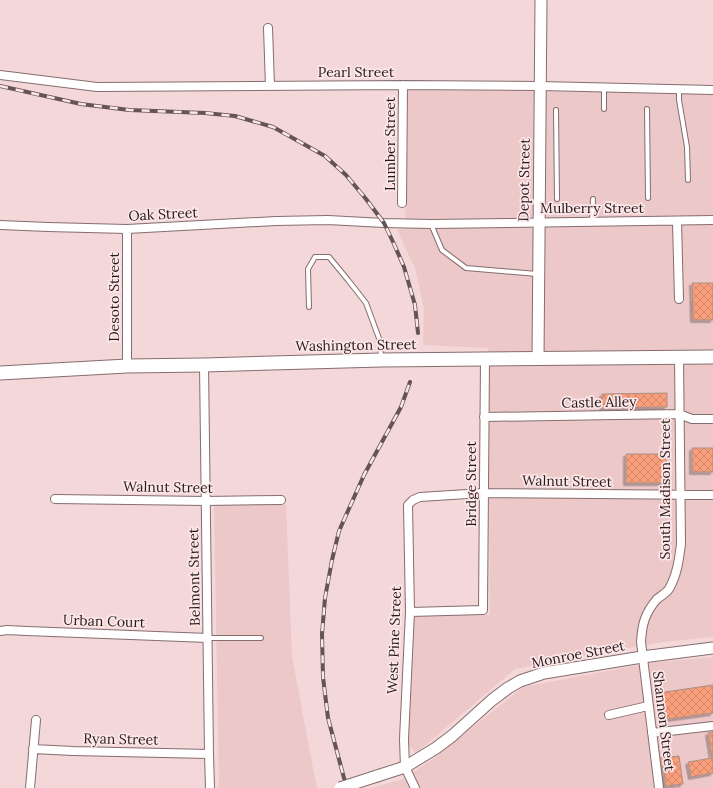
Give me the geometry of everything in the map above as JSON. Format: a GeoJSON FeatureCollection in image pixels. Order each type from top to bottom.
{"type":"FeatureCollection","features":[{"type":"Feature","properties":{"kind":"main road","name":"Washington Street"},"geometry":{"type":"LineString","coordinates":[[0,373],[127,366],[204,366],[381,360],[713,357]]}},
{"type":"Feature","properties":{"kind":"street","name":"Depot Street"},"geometry":{"type":"LineString","coordinates":[[538,359],[541,0]]}},
{"type":"Feature","properties":{"kind":"street"},"geometry":{"type":"LineString","coordinates":[[268,28],[270,86]]}},
{"type":"Feature","properties":{"kind":"street","name":"Pearl Street"},"geometry":{"type":"LineString","coordinates":[[0,75],[97,88],[403,85],[604,87],[713,90]]}},
{"type":"Feature","properties":{"kind":"street","name":"Lumber Street"},"geometry":{"type":"LineString","coordinates":[[402,203],[403,85]]}},
{"type":"Feature","properties":{"kind":"street","name":"Mulberry Street"},"geometry":{"type":"LineString","coordinates":[[328,220],[431,224],[713,220]]}},
{"type":"Feature","properties":{"kind":"street","name":"Oak Street"},"geometry":{"type":"LineString","coordinates":[[0,225],[127,229],[276,221],[328,220]]}},
{"type":"Feature","properties":{"kind":"street"},"geometry":{"type":"LineString","coordinates":[[678,220],[679,299]]}},
{"type":"Feature","properties":{"kind":"street","name":"Desoto Street"},"geometry":{"type":"LineString","coordinates":[[127,229],[127,366]]}},
{"type":"Feature","properties":{"kind":"street","name":"South Madison Street"},"geometry":{"type":"LineString","coordinates":[[642,657],[642,628],[645,616],[658,599],[667,591],[677,572],[680,558],[679,358]]}},
{"type":"Feature","properties":{"kind":"street","name":"Bridge Street"},"geometry":{"type":"LineString","coordinates":[[410,612],[483,610],[485,359]]}},
{"type":"Feature","properties":{"kind":"street","name":"Belmont Street"},"geometry":{"type":"LineString","coordinates":[[204,366],[210,788]]}},
{"type":"Feature","properties":{"kind":"street","name":"Castle Alley"},"geometry":{"type":"LineString","coordinates":[[484,417],[679,414],[692,419],[713,419]]}},
{"type":"Feature","properties":{"kind":"street","name":"Walnut Street"},"geometry":{"type":"LineString","coordinates":[[420,498],[484,493],[713,494]]}},
{"type":"Feature","properties":{"kind":"street","name":"West Pine Street"},"geometry":{"type":"LineString","coordinates":[[415,788],[405,767],[404,739],[410,612],[408,506],[413,500],[420,498]]}},
{"type":"Feature","properties":{"kind":"street","name":"Walnut Street"},"geometry":{"type":"LineString","coordinates":[[55,499],[205,501],[281,500]]}},
{"type":"Feature","properties":{"kind":"street","name":"Urban Court"},"geometry":{"type":"LineString","coordinates":[[0,631],[7,630],[208,638]]}},
{"type":"Feature","properties":{"kind":"street","name":"Monroe Street"},"geometry":{"type":"LineString","coordinates":[[340,788],[405,767],[436,748],[452,736],[492,700],[520,681],[544,673],[642,657],[713,648]]}},
{"type":"Feature","properties":{"kind":"street","name":"Shannon Street"},"geometry":{"type":"LineString","coordinates":[[642,657],[659,788]]}},
{"type":"Feature","properties":{"kind":"street"},"geometry":{"type":"LineString","coordinates":[[609,715],[648,706]]}},
{"type":"Feature","properties":{"kind":"street"},"geometry":{"type":"LineString","coordinates":[[30,788],[36,720]]}},
{"type":"Feature","properties":{"kind":"street"},"geometry":{"type":"LineString","coordinates":[[652,733],[713,726]]}},
{"type":"Feature","properties":{"kind":"street","name":"Ryan Street"},"geometry":{"type":"LineString","coordinates":[[33,749],[209,754]]}},
{"type":"Feature","properties":{"kind":"lane"},"geometry":{"type":"LineString","coordinates":[[604,87],[604,109]]}},
{"type":"Feature","properties":{"kind":"lane"},"geometry":{"type":"LineString","coordinates":[[679,90],[679,100],[687,147],[688,180]]}},
{"type":"Feature","properties":{"kind":"lane"},"geometry":{"type":"LineString","coordinates":[[647,109],[648,198]]}},
{"type":"Feature","properties":{"kind":"lane"},"geometry":{"type":"LineString","coordinates":[[556,110],[557,199]]}},
{"type":"Feature","properties":{"kind":"lane"},"geometry":{"type":"LineString","coordinates":[[592,221],[593,199]]}},
{"type":"Feature","properties":{"kind":"lane"},"geometry":{"type":"LineString","coordinates":[[431,224],[442,250],[466,268],[538,274]]}},
{"type":"Feature","properties":{"kind":"lane"},"geometry":{"type":"LineString","coordinates":[[309,307],[308,269],[315,257],[329,257],[366,303],[380,341],[381,360]]}},
{"type":"Feature","properties":{"kind":"lane"},"geometry":{"type":"LineString","coordinates":[[208,638],[261,638]]}},
{"type":"Feature","properties":{"kind":"shaded area"},"geometry":{"type":"Polygon","coordinates":[[[408,90],[713,93],[713,637],[662,642],[515,669],[416,753],[407,744],[413,615],[490,615],[488,348],[423,345],[424,309],[415,268],[397,230],[405,228],[408,90]]]}},
{"type":"Feature","properties":{"kind":"shaded area"},"geometry":{"type":"Polygon","coordinates":[[[214,505],[286,505],[292,656],[317,788],[219,788],[214,505]]]}},
{"type":"Feature","properties":{"kind":"shaded area"},"geometry":{"type":"Polygon","coordinates":[[[713,657],[713,788],[370,788],[401,780],[433,759],[523,687],[649,663],[713,657]]]}},
{"type":"Feature","properties":{"kind":"building"},"geometry":{"type":"Polygon","coordinates":[[[692,283],[713,283],[713,320],[693,320],[692,283]]]}},
{"type":"Feature","properties":{"kind":"building"},"geometry":{"type":"Polygon","coordinates":[[[667,393],[667,407],[602,408],[602,394],[667,393]]]}},
{"type":"Feature","properties":{"kind":"building"},"geometry":{"type":"Polygon","coordinates":[[[692,448],[713,448],[713,472],[692,472],[692,448]]]}},
{"type":"Feature","properties":{"kind":"building"},"geometry":{"type":"Polygon","coordinates":[[[626,454],[666,454],[666,483],[626,483],[626,454]]]}},
{"type":"Feature","properties":{"kind":"building"},"geometry":{"type":"Polygon","coordinates":[[[713,685],[713,713],[662,720],[658,693],[713,685]]]}},
{"type":"Feature","properties":{"kind":"building"},"geometry":{"type":"Polygon","coordinates":[[[713,732],[713,773],[691,777],[688,762],[712,758],[708,733],[713,732]]]}},
{"type":"Feature","properties":{"kind":"building"},"geometry":{"type":"Polygon","coordinates":[[[679,756],[683,784],[666,786],[663,766],[660,766],[659,758],[679,756]]]}},
{"type":"Feature","properties":{"kind":"railway"},"geometry":{"type":"LineString","coordinates":[[0,86],[81,104],[129,110],[205,113],[235,116],[273,127],[325,156],[346,175],[384,223],[404,267],[415,305],[418,333]]}},
{"type":"Feature","properties":{"kind":"railway"},"geometry":{"type":"LineString","coordinates":[[348,788],[328,718],[323,677],[322,634],[325,598],[339,531],[364,475],[401,407],[410,382]]}}]}
